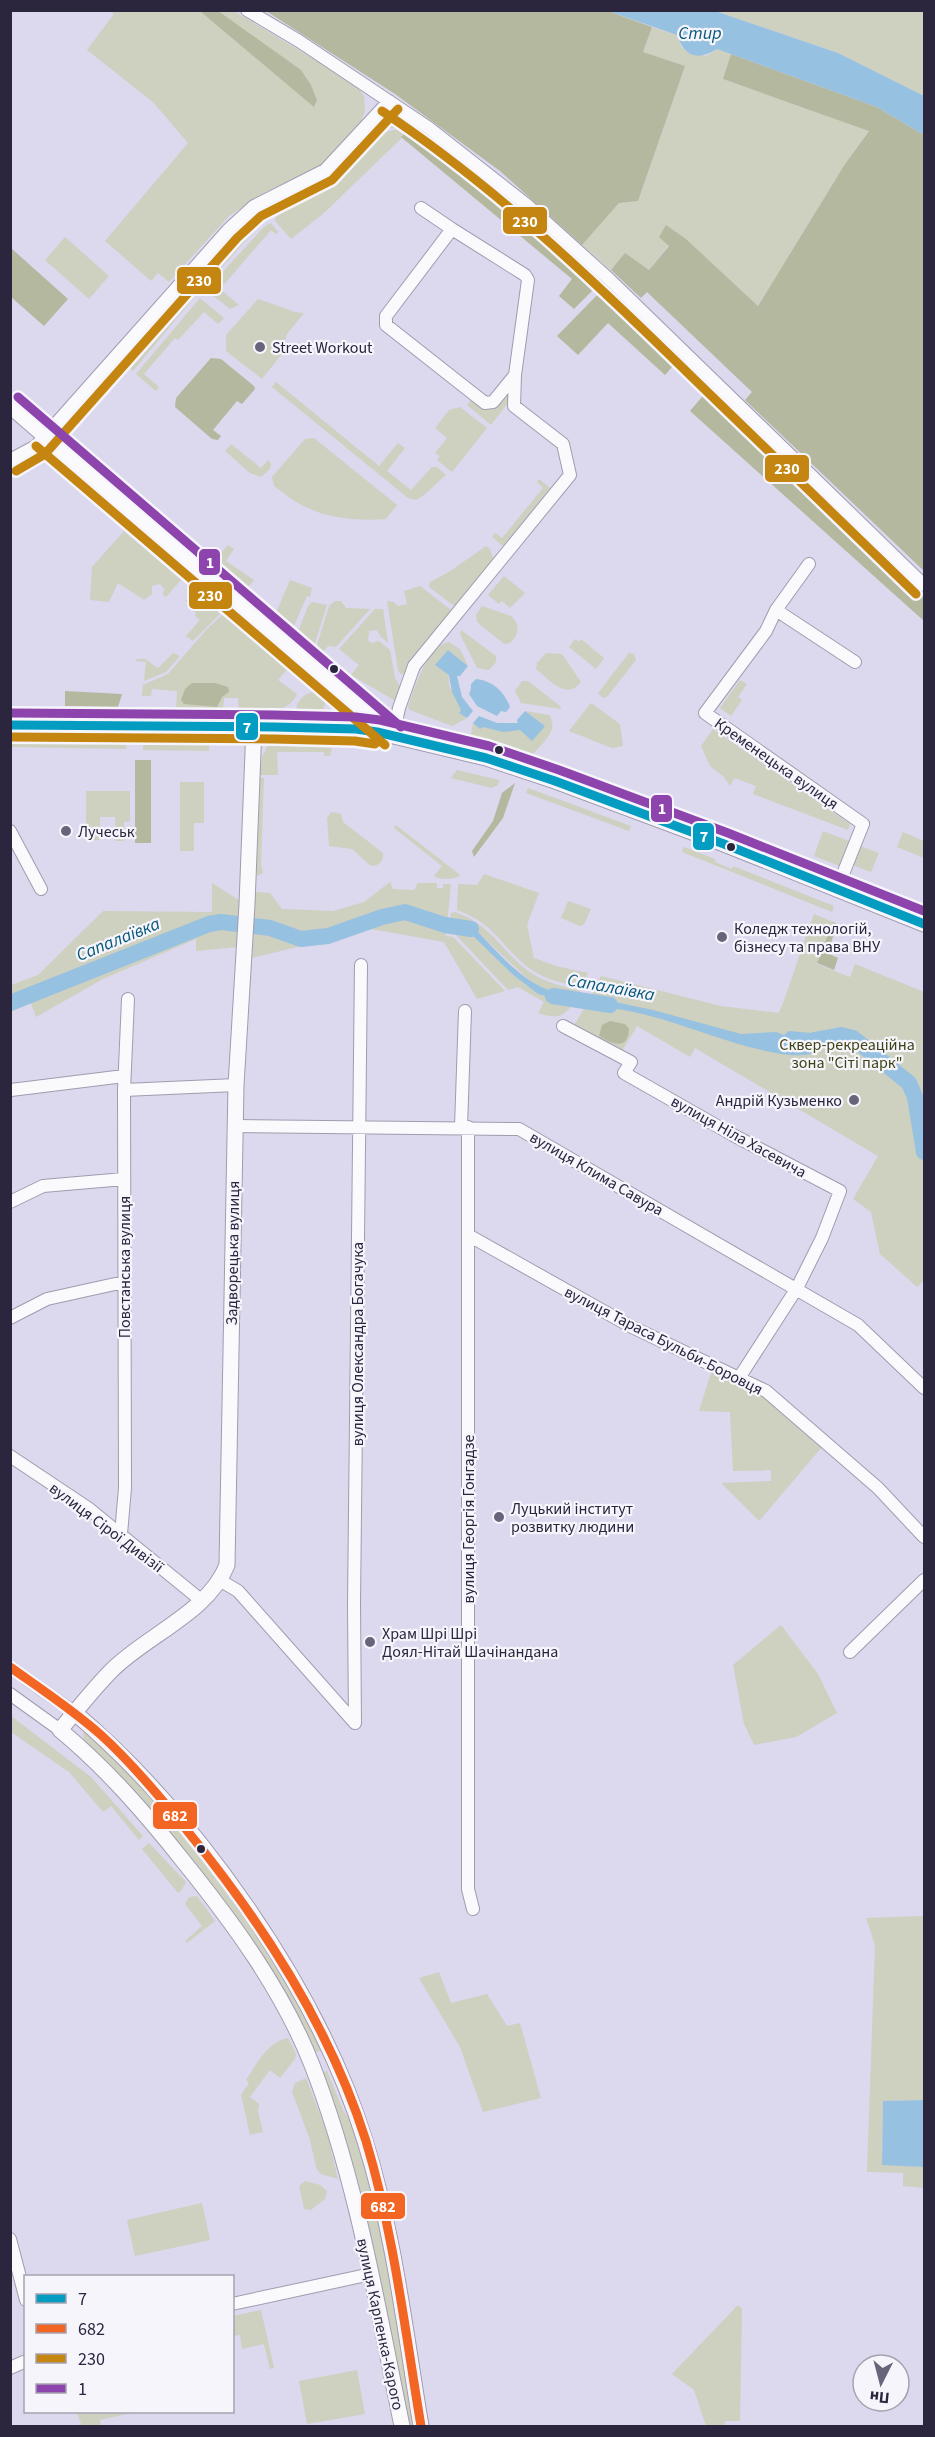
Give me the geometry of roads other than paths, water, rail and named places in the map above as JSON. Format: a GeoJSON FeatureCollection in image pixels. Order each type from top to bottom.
{"type":"FeatureCollection","features":[{"type":"Feature","properties":{"kind":"main road"},"geometry":{"type":"LineString","coordinates":[[10,406],[393,736]]}},
{"type":"Feature","properties":{"kind":"main road"},"geometry":{"type":"LineString","coordinates":[[10,725],[254,727],[356,729],[377,732],[486,758],[555,781],[724,844],[924,924]]}},
{"type":"Feature","properties":{"kind":"main road","name":"Задворецька вулиця"},"geometry":{"type":"LineString","coordinates":[[221,1581],[227,1565],[236,1085],[247,904],[254,727]]}},
{"type":"Feature","properties":{"kind":"main road"},"geometry":{"type":"LineString","coordinates":[[60,1730],[120,1662],[202,1600],[221,1581]]}},
{"type":"Feature","properties":{"kind":"main road","name":"вулиця Карпенка-Карого"},"geometry":{"type":"LineString","coordinates":[[75,1713],[134,1768],[217,1866],[259,1925],[297,1988],[331,2054],[365,2141],[386,2219],[421,2427]]}},
{"type":"Feature","properties":{"kind":"main road","name":"вулиця Карпенка-Карого"},"geometry":{"type":"LineString","coordinates":[[60,1730],[92,1757],[145,1813],[221,1907],[294,2025],[311,2063],[353,2190],[402,2427]]}},
{"type":"Feature","properties":{"kind":"main road"},"geometry":{"type":"LineString","coordinates":[[311,2063],[331,2054]]}},
{"type":"Feature","properties":{"kind":"street"},"geometry":{"type":"LineString","coordinates":[[247,10],[299,41],[429,128],[527,205],[609,279],[924,585]]}},
{"type":"Feature","properties":{"kind":"street"},"geometry":{"type":"LineString","coordinates":[[10,460],[36,446],[228,230],[254,206],[325,170],[389,101]]}},
{"type":"Feature","properties":{"kind":"street"},"geometry":{"type":"LineString","coordinates":[[393,736],[399,708],[414,666],[570,475],[563,444],[514,406],[515,375],[528,280],[525,275],[421,208]]}},
{"type":"Feature","properties":{"kind":"street"},"geometry":{"type":"LineString","coordinates":[[452,229],[386,316],[386,325],[485,403],[493,402],[515,375]]}},
{"type":"Feature","properties":{"kind":"street","name":"Кременецька вулиця"},"geometry":{"type":"LineString","coordinates":[[809,564],[776,610],[766,632],[705,713],[863,824],[837,889]]}},
{"type":"Feature","properties":{"kind":"street"},"geometry":{"type":"LineString","coordinates":[[776,610],[855,662]]}},
{"type":"Feature","properties":{"kind":"street"},"geometry":{"type":"LineString","coordinates":[[10,831],[41,889]]}},
{"type":"Feature","properties":{"kind":"street","name":"вулиця Олександра Богачука"},"geometry":{"type":"LineString","coordinates":[[221,1581],[238,1591],[355,1723],[354,1604],[361,965]]}},
{"type":"Feature","properties":{"kind":"street","name":"Повстанська вулиця"},"geometry":{"type":"LineString","coordinates":[[121,1534],[125,1488],[124,1076],[128,999]]}},
{"type":"Feature","properties":{"kind":"street","name":"вулиця Георгія Гонгадзе"},"geometry":{"type":"LineString","coordinates":[[465,1011],[468,1235],[468,1890],[473,1909]]}},
{"type":"Feature","properties":{"kind":"street","name":"вулиця Ніла Хасевича"},"geometry":{"type":"LineString","coordinates":[[563,1026],[631,1062],[624,1073],[840,1191],[822,1238],[797,1288]]}},
{"type":"Feature","properties":{"kind":"street"},"geometry":{"type":"LineString","coordinates":[[11,1090],[124,1076]]}},
{"type":"Feature","properties":{"kind":"street"},"geometry":{"type":"LineString","coordinates":[[124,1090],[236,1085]]}},
{"type":"Feature","properties":{"kind":"street","name":"вулиця Клима Савура"},"geometry":{"type":"LineString","coordinates":[[235,1126],[519,1129],[858,1324],[924,1388]]}},
{"type":"Feature","properties":{"kind":"street"},"geometry":{"type":"LineString","coordinates":[[10,1202],[43,1186],[124,1179]]}},
{"type":"Feature","properties":{"kind":"street","name":"вулиця Тараса Бульби-Боровця"},"geometry":{"type":"LineString","coordinates":[[468,1235],[630,1326],[766,1390],[878,1488],[924,1537]]}},
{"type":"Feature","properties":{"kind":"street"},"geometry":{"type":"LineString","coordinates":[[10,1318],[47,1299],[124,1282]]}},
{"type":"Feature","properties":{"kind":"street"},"geometry":{"type":"LineString","coordinates":[[739,1378],[797,1288]]}},
{"type":"Feature","properties":{"kind":"street","name":"вулиця Сірої Дивізії"},"geometry":{"type":"LineString","coordinates":[[10,1456],[88,1508],[202,1600]]}},
{"type":"Feature","properties":{"kind":"street"},"geometry":{"type":"LineString","coordinates":[[850,1652],[924,1580]]}},
{"type":"Feature","properties":{"kind":"street","name":"вулиця Карпенка-Карого"},"geometry":{"type":"LineString","coordinates":[[10,1667],[75,1713]]}},
{"type":"Feature","properties":{"kind":"street","name":"вулиця Карпенка-Карого"},"geometry":{"type":"LineString","coordinates":[[10,1694],[60,1730]]}},
{"type":"Feature","properties":{"kind":"street"},"geometry":{"type":"LineString","coordinates":[[10,2239],[24,2292]]}},
{"type":"Feature","properties":{"kind":"street"},"geometry":{"type":"LineString","coordinates":[[234,2304],[371,2274]]}},
{"type":"Feature","properties":{"kind":"street"},"geometry":{"type":"LineString","coordinates":[[10,2368],[24,2362]]}},
{"type":"Feature","properties":{"kind":"water","name":"Стир"},"geometry":{"type":"Polygon","coordinates":[[[608,11],[715,11],[838,53],[924,96],[924,135],[877,107],[717,49],[703,55],[692,55],[684,48],[677,35],[608,11]]]}},
{"type":"Feature","properties":{"kind":"water"},"geometry":{"type":"Polygon","coordinates":[[[448,650],[468,666],[460,676],[457,676],[462,697],[473,711],[467,718],[459,713],[461,710],[452,692],[449,675],[435,665],[448,650]]]}},
{"type":"Feature","properties":{"kind":"water"},"geometry":{"type":"Polygon","coordinates":[[[476,679],[488,682],[505,696],[510,707],[506,712],[501,711],[497,716],[477,706],[469,694],[471,684],[476,679]]]}},
{"type":"Feature","properties":{"kind":"water"},"geometry":{"type":"Polygon","coordinates":[[[525,711],[545,726],[532,741],[520,730],[503,732],[483,727],[480,729],[473,723],[479,716],[497,723],[518,723],[517,720],[525,711]]]}},
{"type":"Feature","properties":{"kind":"water"},"geometry":{"type":"Polygon","coordinates":[[[450,923],[469,924],[507,962],[531,981],[559,994],[576,997],[572,1004],[538,994],[512,974],[472,935],[450,929],[450,923]]]}},
{"type":"Feature","properties":{"kind":"water"},"geometry":{"type":"Polygon","coordinates":[[[591,997],[653,1010],[741,1034],[776,1032],[784,1035],[789,1031],[837,1033],[836,1037],[825,1039],[811,1054],[775,1053],[731,1042],[642,1014],[587,1004],[591,997]]]}},
{"type":"Feature","properties":{"kind":"water"},"geometry":{"type":"Polygon","coordinates":[[[924,2100],[924,2167],[882,2165],[883,2101],[924,2100]]]}},
{"type":"Feature","properties":{"kind":"waterway","name":"Сапалаївка"},"geometry":{"type":"LineString","coordinates":[[10,1003],[209,924],[221,922],[270,928],[301,939],[328,936],[382,917],[405,912],[445,925],[471,929]]}},
{"type":"Feature","properties":{"kind":"waterway","name":"Сапалаївка"},"geometry":{"type":"LineString","coordinates":[[553,996],[610,1005]]}},
{"type":"Feature","properties":{"kind":"waterway","name":"Сапалаївка"},"geometry":{"type":"LineString","coordinates":[[814,1040],[841,1035],[853,1038],[909,1083],[915,1097],[924,1152]]}},
{"type":"Feature","properties":{"kind":"place","name":"Street Workout"},"geometry":{"type":"Point","coordinates":[260,347]}},
{"type":"Feature","properties":{"kind":"place","name":"Лучеськ"},"geometry":{"type":"Point","coordinates":[66,831]}},
{"type":"Feature","properties":{"kind":"place","name":"Коледж технологій, бізнесу та права ВНУ"},"geometry":{"type":"Point","coordinates":[722,937]}},
{"type":"Feature","properties":{"kind":"place","name":"Андрій Кузьменко"},"geometry":{"type":"Point","coordinates":[854,1100]}},
{"type":"Feature","properties":{"kind":"place","name":"Луцький інститут розвитку людини"},"geometry":{"type":"Point","coordinates":[499,1517]}},
{"type":"Feature","properties":{"kind":"place","name":"Храм Шрі Шрі Доял-Нітай Шачінандана"},"geometry":{"type":"Point","coordinates":[370,1642]}},
{"type":"Feature","properties":{"kind":"park label","name":"Сквер-рекреаційна зона \"Сіті парк\""},"geometry":{"type":"Point","coordinates":[847,1053]}}]}
